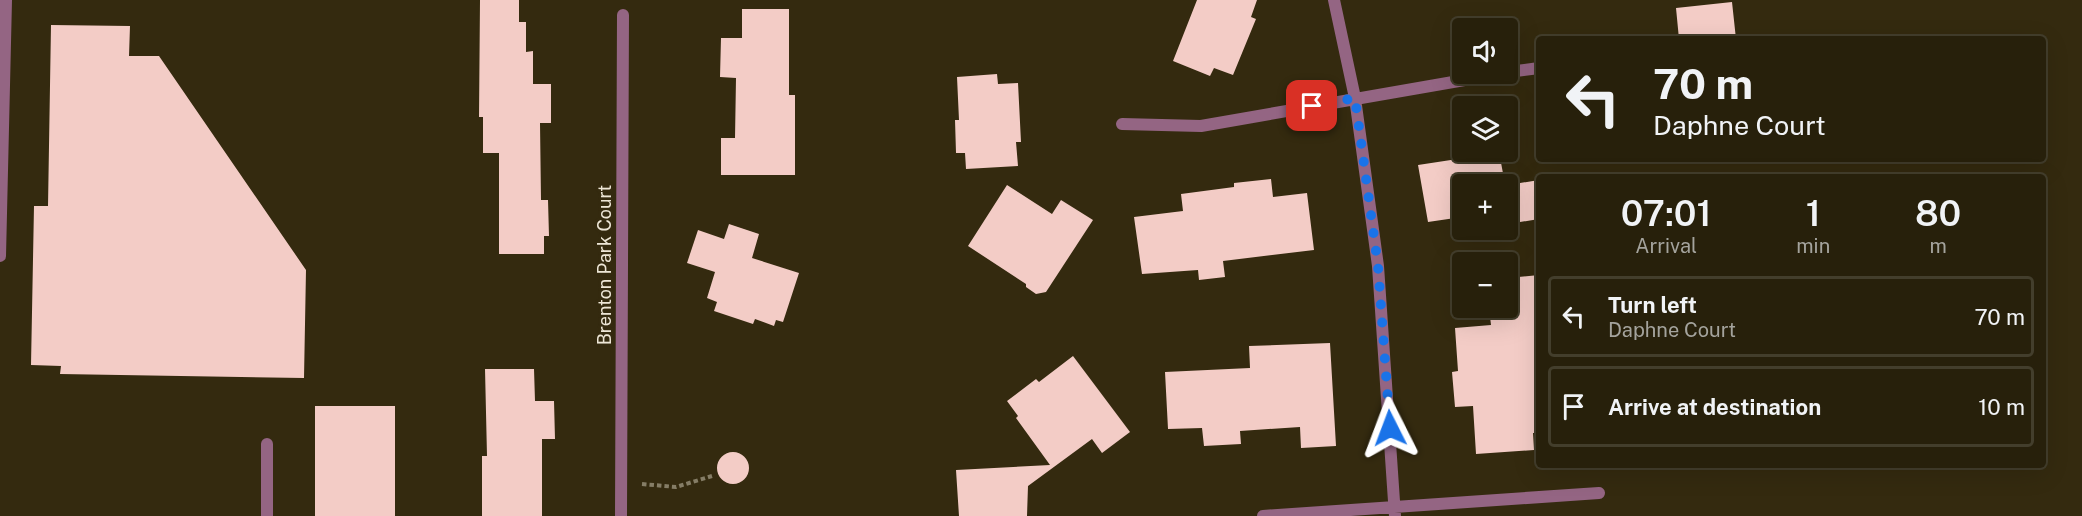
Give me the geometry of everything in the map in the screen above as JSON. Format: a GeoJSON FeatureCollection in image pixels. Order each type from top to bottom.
{"type":"FeatureCollection","features":[{"type":"Feature","properties":{"kind":"street"},"geometry":{"type":"LineString","coordinates":[[0,256],[6,0]]}},
{"type":"Feature","properties":{"kind":"street"},"geometry":{"type":"LineString","coordinates":[[1334,0],[1355,98],[1378,266],[1395,512]]}},
{"type":"Feature","properties":{"kind":"street","name":"Brenton Park Court"},"geometry":{"type":"LineString","coordinates":[[621,516],[623,15]]}},
{"type":"Feature","properties":{"kind":"street"},"geometry":{"type":"LineString","coordinates":[[1518,71],[1536,68]]}},
{"type":"Feature","properties":{"kind":"street"},"geometry":{"type":"LineString","coordinates":[[1122,124],[1201,126],[1452,82]]}},
{"type":"Feature","properties":{"kind":"street"},"geometry":{"type":"LineString","coordinates":[[267,444],[267,516]]}},
{"type":"Feature","properties":{"kind":"street"},"geometry":{"type":"LineString","coordinates":[[1263,516],[1395,512],[1599,493]]}},
{"type":"Feature","properties":{"kind":"path"},"geometry":{"type":"LineString","coordinates":[[620,480],[676,487],[712,476]]}},
{"type":"Feature","properties":{"kind":"building"},"geometry":{"type":"Polygon","coordinates":[[[480,0],[519,0],[519,22],[526,22],[526,52],[533,51],[533,84],[551,84],[551,123],[540,123],[541,200],[548,200],[549,236],[544,236],[544,254],[499,254],[499,153],[483,153],[483,117],[479,117],[480,0]]]}},
{"type":"Feature","properties":{"kind":"building"},"geometry":{"type":"Polygon","coordinates":[[[1197,0],[1257,0],[1251,17],[1256,19],[1233,75],[1214,68],[1210,76],[1173,61],[1197,0]]]}},
{"type":"Feature","properties":{"kind":"building"},"geometry":{"type":"Polygon","coordinates":[[[1732,2],[1736,36],[1679,36],[1676,8],[1732,2]]]}},
{"type":"Feature","properties":{"kind":"building"},"geometry":{"type":"Polygon","coordinates":[[[742,9],[789,9],[789,95],[795,95],[795,175],[721,175],[721,138],[735,138],[736,78],[720,77],[721,38],[742,38],[742,9]]]}},
{"type":"Feature","properties":{"kind":"building"},"geometry":{"type":"Polygon","coordinates":[[[51,25],[130,26],[129,56],[159,56],[306,270],[304,378],[60,374],[61,366],[31,365],[34,206],[48,206],[51,25]]]}},
{"type":"Feature","properties":{"kind":"building"},"geometry":{"type":"Polygon","coordinates":[[[997,74],[998,84],[1018,83],[1021,142],[1016,142],[1018,166],[966,169],[965,153],[956,153],[955,120],[959,120],[957,77],[997,74]]]}},
{"type":"Feature","properties":{"kind":"building"},"geometry":{"type":"Polygon","coordinates":[[[1452,160],[1452,162],[1501,162],[1503,174],[1452,174],[1452,218],[1428,222],[1418,165],[1452,160]]]}},
{"type":"Feature","properties":{"kind":"building"},"geometry":{"type":"Polygon","coordinates":[[[1271,179],[1273,197],[1307,193],[1314,250],[1223,261],[1225,277],[1199,280],[1198,270],[1142,274],[1134,217],[1183,211],[1181,194],[1234,187],[1234,183],[1271,179]]]}},
{"type":"Feature","properties":{"kind":"building"},"geometry":{"type":"Polygon","coordinates":[[[1536,180],[1536,219],[1518,222],[1518,183],[1536,180]]]}},
{"type":"Feature","properties":{"kind":"building"},"geometry":{"type":"Polygon","coordinates":[[[1007,185],[1052,214],[1061,200],[1093,220],[1046,292],[1036,294],[1026,287],[1026,284],[968,246],[1007,185]]]}},
{"type":"Feature","properties":{"kind":"building"},"geometry":{"type":"Polygon","coordinates":[[[729,224],[759,234],[752,258],[799,273],[783,322],[776,320],[774,326],[755,319],[753,324],[714,311],[717,302],[707,298],[715,272],[687,263],[698,230],[724,239],[729,224]]]}},
{"type":"Feature","properties":{"kind":"building"},"geometry":{"type":"Polygon","coordinates":[[[1536,275],[1536,433],[1533,433],[1534,450],[1476,454],[1473,406],[1455,407],[1452,372],[1458,371],[1455,328],[1491,325],[1490,318],[1518,318],[1518,277],[1536,275]]]}},
{"type":"Feature","properties":{"kind":"building"},"geometry":{"type":"Polygon","coordinates":[[[1330,343],[1336,446],[1301,448],[1300,427],[1240,431],[1241,444],[1204,446],[1202,428],[1168,429],[1165,372],[1250,368],[1249,346],[1330,343]]]}},
{"type":"Feature","properties":{"kind":"building"},"geometry":{"type":"Polygon","coordinates":[[[1073,356],[1130,432],[1102,453],[1092,439],[1028,486],[1027,516],[959,516],[956,470],[1050,465],[1016,418],[1018,416],[1007,401],[1036,379],[1039,382],[1073,356]]]}},
{"type":"Feature","properties":{"kind":"building"},"geometry":{"type":"Polygon","coordinates":[[[485,369],[534,369],[535,401],[554,401],[555,439],[542,439],[542,516],[482,516],[482,456],[487,456],[485,369]]]}},
{"type":"Feature","properties":{"kind":"building"},"geometry":{"type":"Polygon","coordinates":[[[315,406],[395,406],[395,516],[315,516],[315,406]]]}},
{"type":"Feature","properties":{"kind":"building"},"geometry":{"type":"Polygon","coordinates":[[[733,452],[744,457],[749,468],[744,479],[733,484],[722,479],[717,468],[722,457],[733,452]]]}},
{"type":"Feature","properties":{"kind":"route"},"geometry":{"type":"LineString","coordinates":[[1312,106],[1355,98],[1378,266],[1390,428]]}}]}
